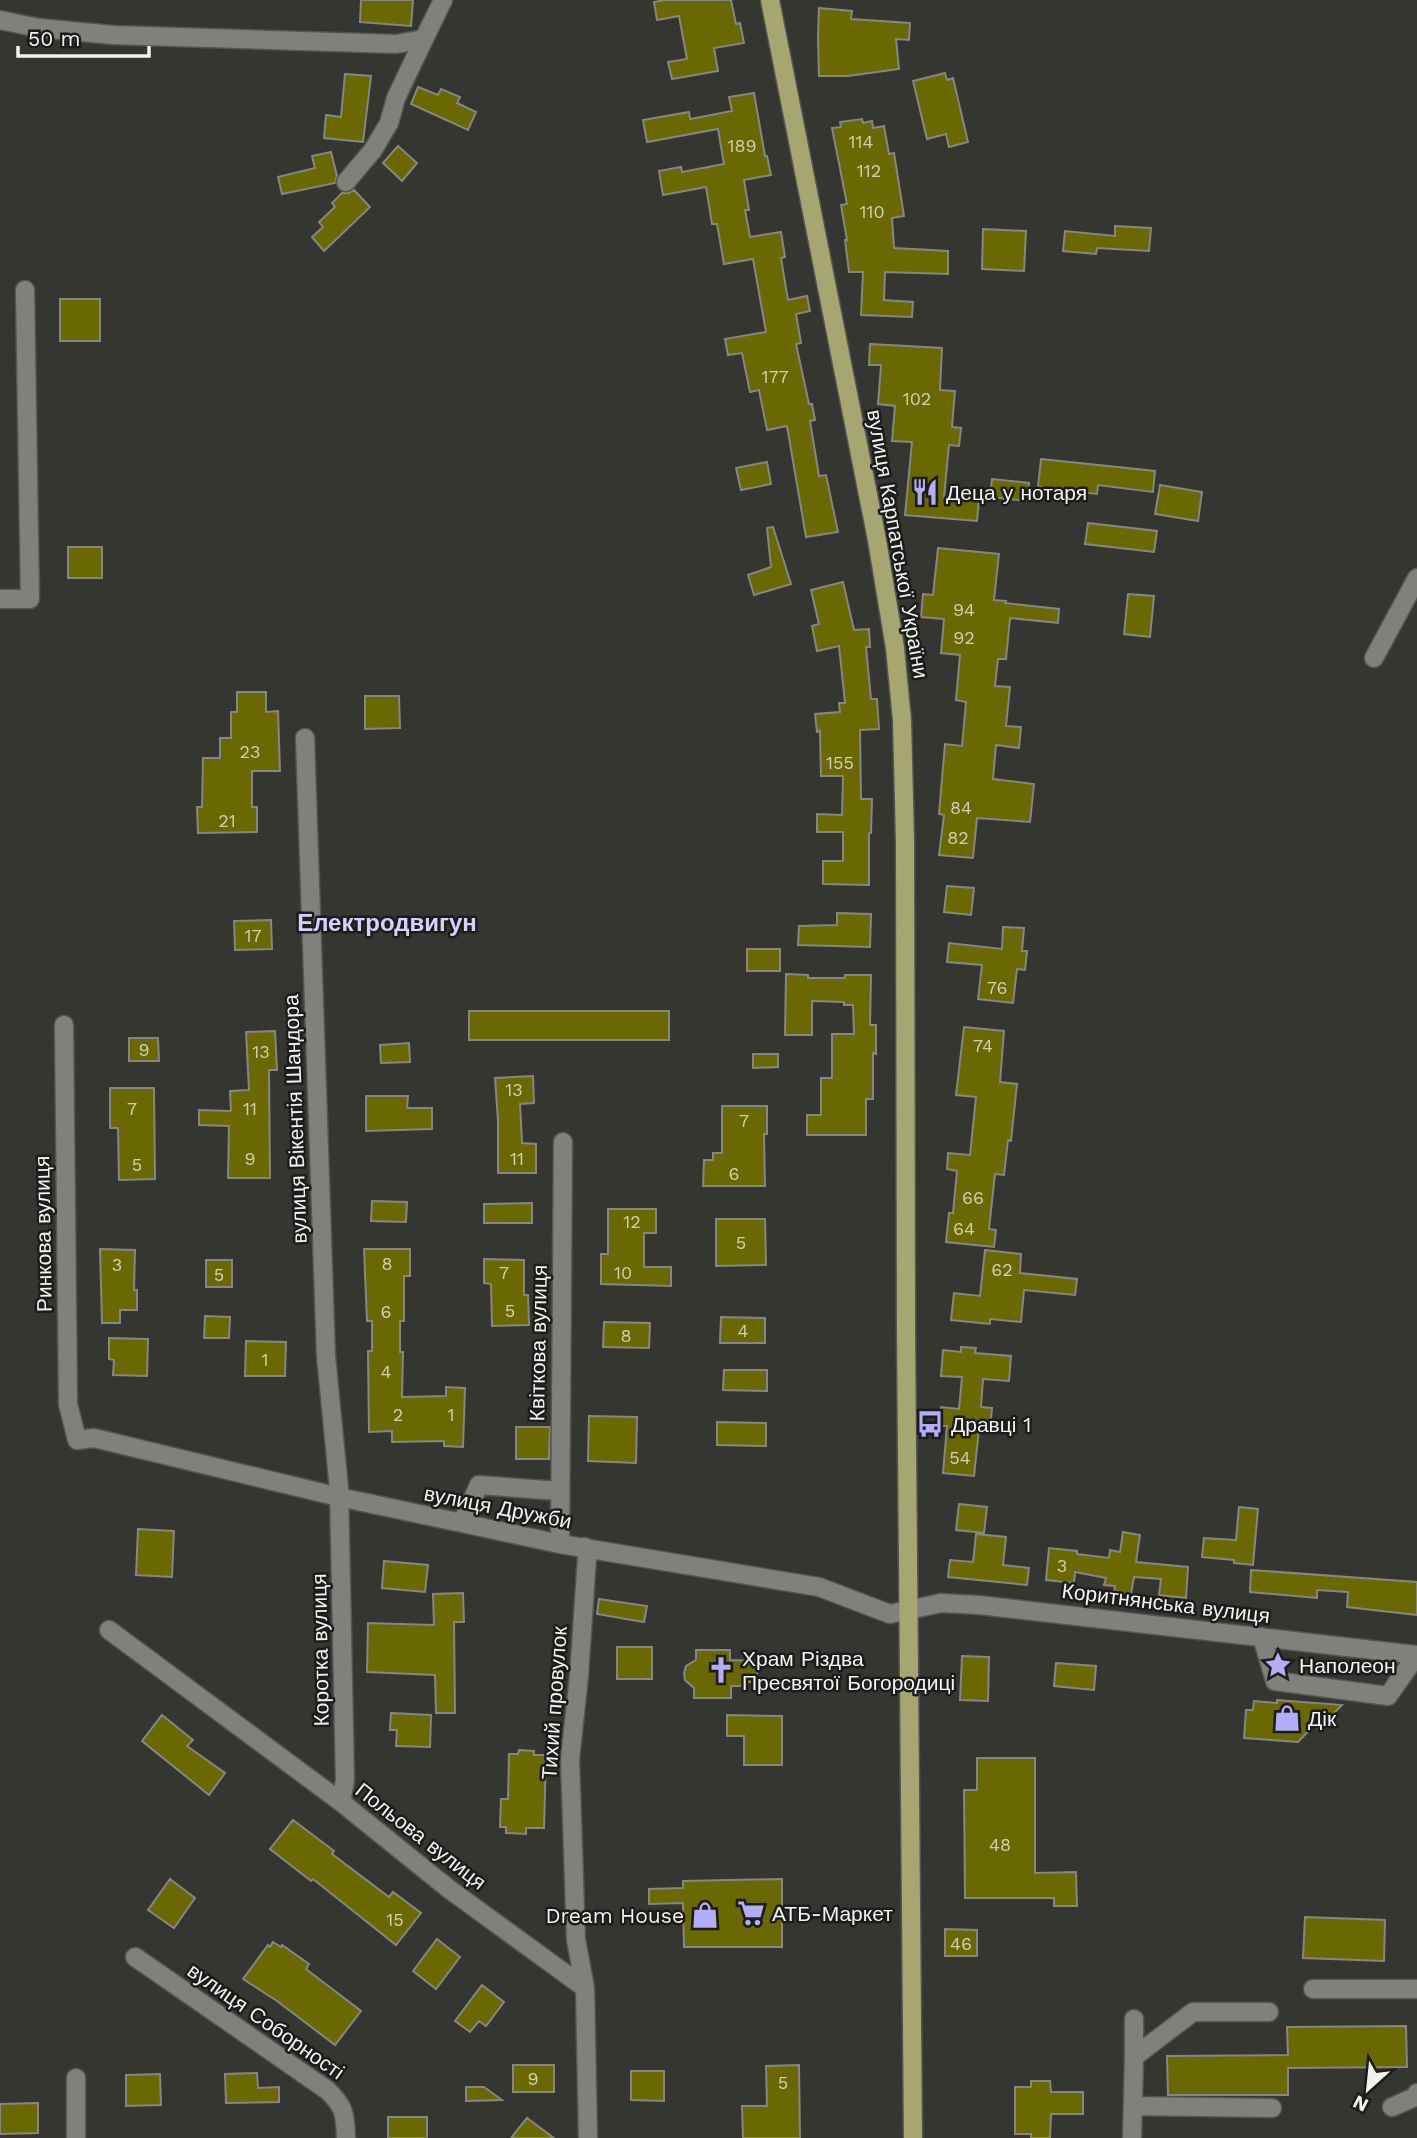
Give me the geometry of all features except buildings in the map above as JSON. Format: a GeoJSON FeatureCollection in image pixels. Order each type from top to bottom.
{"type":"FeatureCollection","features":[{"type":"Feature","properties":{"kind":"main road","name":"вулиця Карпатської України"},"geometry":{"type":"LineString","coordinates":[[770,0],[862,460],[895,648],[902,720],[913,2138]]}},
{"type":"Feature","properties":{"kind":"street"},"geometry":{"type":"LineString","coordinates":[[346,182],[373,150],[389,123],[396,98],[443,0]]}},
{"type":"Feature","properties":{"kind":"street"},"geometry":{"type":"LineString","coordinates":[[4,21],[113,35],[396,44],[424,39]]}},
{"type":"Feature","properties":{"kind":"street"},"geometry":{"type":"LineString","coordinates":[[0,599],[30,599],[25,290]]}},
{"type":"Feature","properties":{"kind":"street"},"geometry":{"type":"LineString","coordinates":[[1374,659],[1417,578]]}},
{"type":"Feature","properties":{"kind":"street","name":"вулиця Вікентія Шандора"},"geometry":{"type":"LineString","coordinates":[[305,738],[326,1356],[340,1497]]}},
{"type":"Feature","properties":{"kind":"street","name":"Ринкова вулиця"},"geometry":{"type":"LineString","coordinates":[[64,1025],[68,1404],[77,1440]]}},
{"type":"Feature","properties":{"kind":"street","name":"Квіткова вулиця"},"geometry":{"type":"LineString","coordinates":[[560,1544],[563,1142]]}},
{"type":"Feature","properties":{"kind":"street","name":"вулиця Дружби"},"geometry":{"type":"LineString","coordinates":[[77,1440],[94,1438],[340,1497],[560,1544],[819,1587],[890,1614],[910,1609]]}},
{"type":"Feature","properties":{"kind":"street"},"geometry":{"type":"LineString","coordinates":[[462,1524],[479,1485],[559,1491]]}},
{"type":"Feature","properties":{"kind":"street","name":"Коротка вулиця"},"geometry":{"type":"LineString","coordinates":[[340,1497],[345,1780],[341,1802]]}},
{"type":"Feature","properties":{"kind":"street","name":"Тихий провулок"},"geometry":{"type":"LineString","coordinates":[[585,1547],[587,1558],[583,1625],[570,1759],[576,1940],[585,1988]]}},
{"type":"Feature","properties":{"kind":"street","name":"Коритнянська вулиця"},"geometry":{"type":"LineString","coordinates":[[910,1609],[942,1603],[961,1603],[1417,1655]]}},
{"type":"Feature","properties":{"kind":"street","name":"Польова вулиця"},"geometry":{"type":"LineString","coordinates":[[109,1630],[341,1802],[449,1889],[585,1988]]}},
{"type":"Feature","properties":{"kind":"street"},"geometry":{"type":"LineString","coordinates":[[1262,1637],[1275,1681],[1388,1696],[1417,1655]]}},
{"type":"Feature","properties":{"kind":"street","name":"вулиця Соборності"},"geometry":{"type":"LineString","coordinates":[[135,1957],[327,2090],[339,2101],[345,2115],[346,2138]]}},
{"type":"Feature","properties":{"kind":"street"},"geometry":{"type":"LineString","coordinates":[[585,1988],[588,2138]]}},
{"type":"Feature","properties":{"kind":"street"},"geometry":{"type":"LineString","coordinates":[[1313,1989],[1417,1989]]}},
{"type":"Feature","properties":{"kind":"street"},"geometry":{"type":"LineString","coordinates":[[1134,2057],[1193,2012],[1269,2012]]}},
{"type":"Feature","properties":{"kind":"street"},"geometry":{"type":"LineString","coordinates":[[1132,2138],[1134,2019]]}},
{"type":"Feature","properties":{"kind":"street"},"geometry":{"type":"LineString","coordinates":[[76,2078],[76,2138]]}},
{"type":"Feature","properties":{"kind":"street"},"geometry":{"type":"LineString","coordinates":[[1392,2107],[1415,2097],[1417,2093]]}},
{"type":"Feature","properties":{"kind":"street"},"geometry":{"type":"LineString","coordinates":[[1133,2106],[1272,2108]]}},
{"type":"Feature","properties":{"kind":"place","name":"Деца у нотаря"},"geometry":{"type":"Point","coordinates":[925,492]}},
{"type":"Feature","properties":{"kind":"place","name":"Дравці 1"},"geometry":{"type":"Point","coordinates":[930,1424]}},
{"type":"Feature","properties":{"kind":"place","name":"Наполеон"},"geometry":{"type":"Point","coordinates":[1278,1665]}},
{"type":"Feature","properties":{"kind":"place","name":"Храм Різдва Пресвятої Богородиці"},"geometry":{"type":"Point","coordinates":[721,1670]}},
{"type":"Feature","properties":{"kind":"place","name":"Дік"},"geometry":{"type":"Point","coordinates":[1287,1718]}},
{"type":"Feature","properties":{"kind":"place","name":"АТБ-Маркет"},"geometry":{"type":"Point","coordinates":[751,1913]}},
{"type":"Feature","properties":{"kind":"place","name":"Dream House"},"geometry":{"type":"Point","coordinates":[705,1915]}},
{"type":"Feature","properties":{"kind":"district","name":"Електродвигун"},"geometry":{"type":"Point","coordinates":[387,923]}}]}
